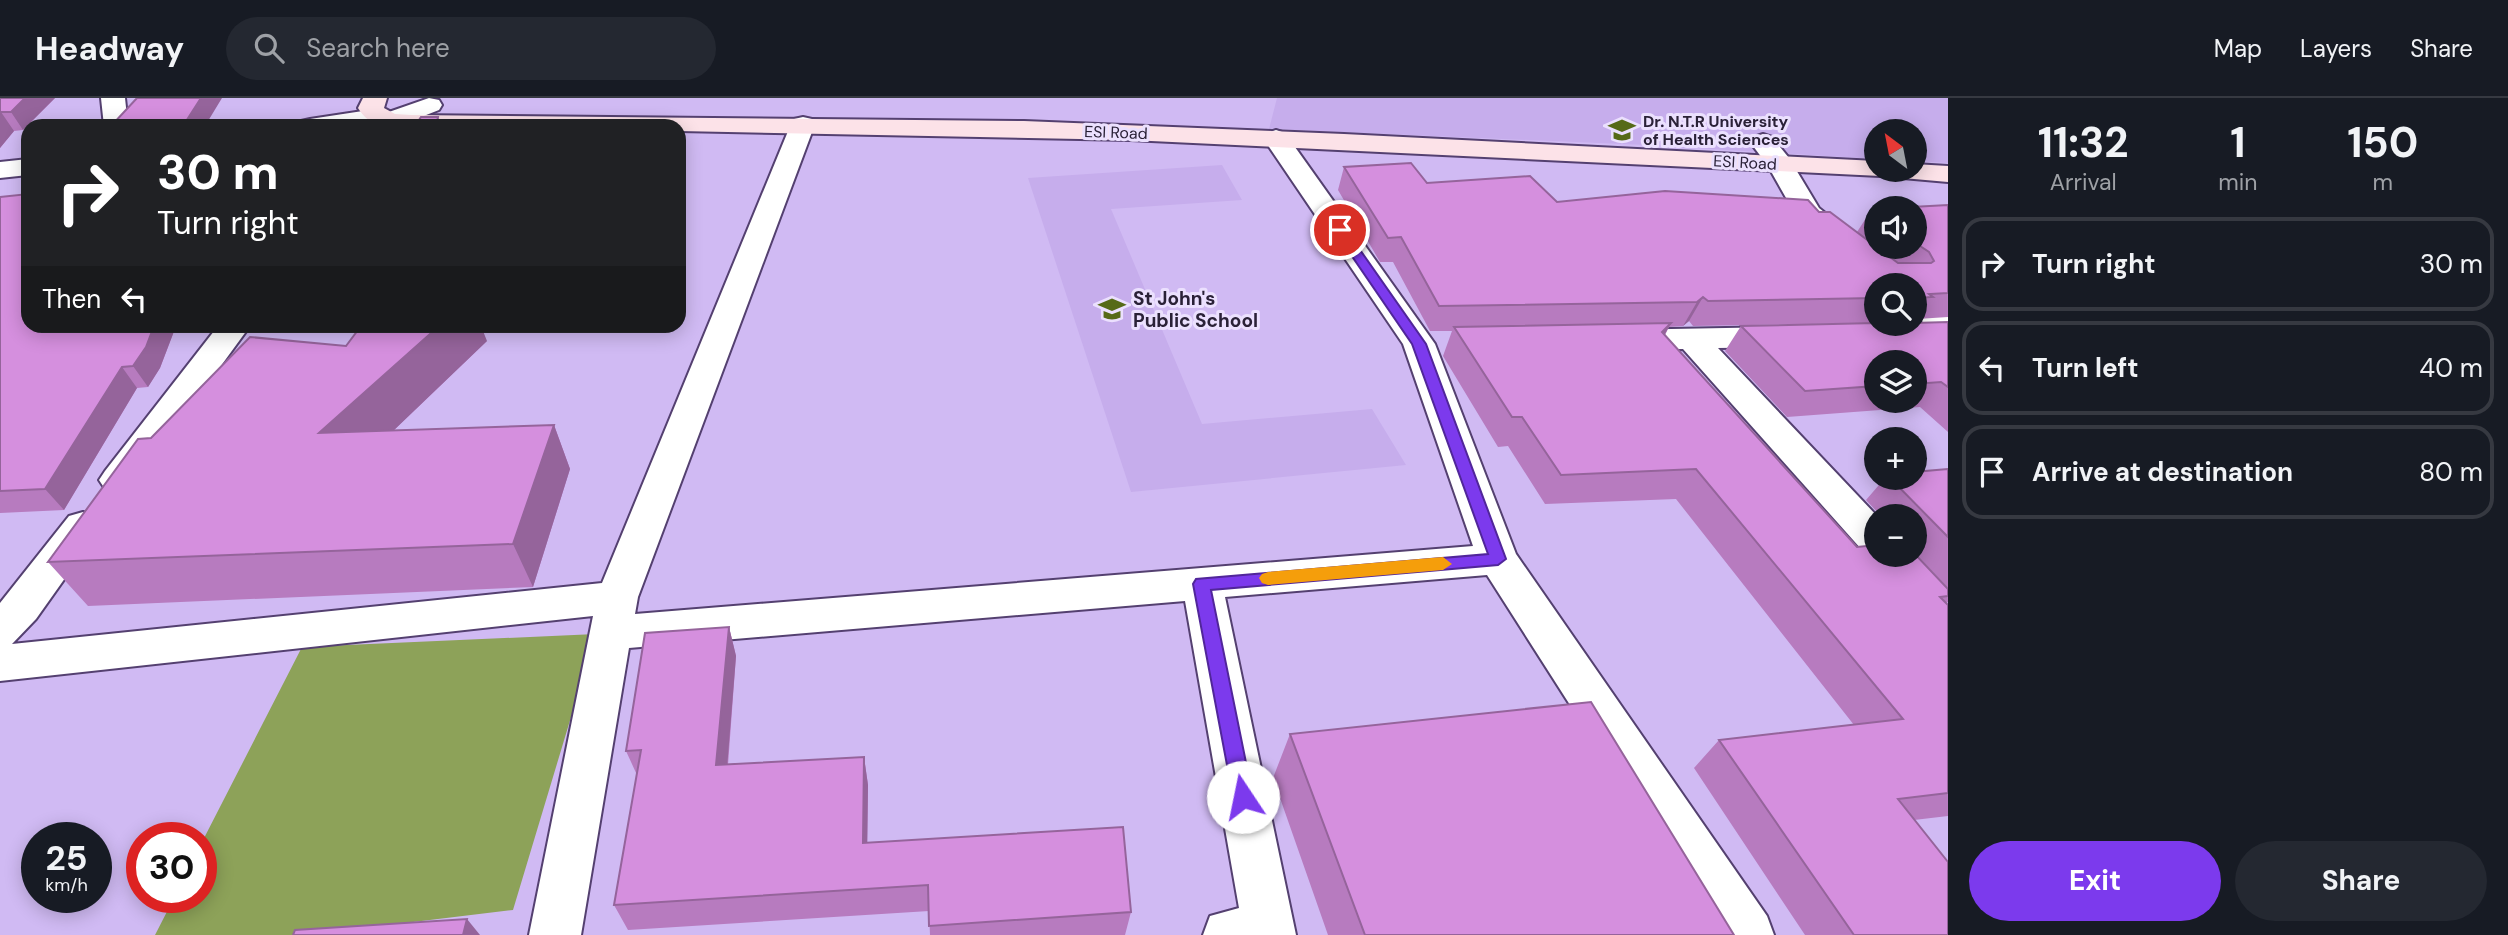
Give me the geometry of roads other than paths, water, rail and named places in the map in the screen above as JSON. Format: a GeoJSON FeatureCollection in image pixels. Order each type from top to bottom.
{"type":"FeatureCollection","features":[{"type":"Feature","properties":{"kind":"street"},"geometry":{"type":"LineString","coordinates":[[113,98],[115,119]]}},
{"type":"Feature","properties":{"kind":"street"},"geometry":{"type":"LineString","coordinates":[[355,119],[381,115],[425,102],[482,109],[765,101]]}},
{"type":"Feature","properties":{"kind":"street","name":"ESI Road"},"geometry":{"type":"LineString","coordinates":[[1220,112],[1771,153],[1864,167]]}},
{"type":"Feature","properties":{"kind":"street","name":"ESI Road"},"geometry":{"type":"LineString","coordinates":[[381,115],[569,119]]}},
{"type":"Feature","properties":{"kind":"street","name":"ESI Road"},"geometry":{"type":"LineString","coordinates":[[686,122],[1771,153],[1864,149]]}},
{"type":"Feature","properties":{"kind":"street"},"geometry":{"type":"LineString","coordinates":[[555,935],[614,615],[803,124]]}},
{"type":"Feature","properties":{"kind":"street"},"geometry":{"type":"LineString","coordinates":[[1276,138],[1433,344],[1498,559],[1748,935]]}},
{"type":"Feature","properties":{"kind":"street"},"geometry":{"type":"LineString","coordinates":[[1927,152],[1948,153]]}},
{"type":"Feature","properties":{"kind":"street"},"geometry":{"type":"LineString","coordinates":[[1771,153],[1808,213],[1883,273]]}},
{"type":"Feature","properties":{"kind":"street"},"geometry":{"type":"LineString","coordinates":[[1,171],[21,168]]}},
{"type":"Feature","properties":{"kind":"street"},"geometry":{"type":"LineString","coordinates":[[1927,173],[1948,174]]}},
{"type":"Feature","properties":{"kind":"street"},"geometry":{"type":"LineString","coordinates":[[1927,309],[1948,326]]}},
{"type":"Feature","properties":{"kind":"street"},"geometry":{"type":"LineString","coordinates":[[0,631],[21,608],[229,333]]}},
{"type":"Feature","properties":{"kind":"street"},"geometry":{"type":"LineString","coordinates":[[1927,335],[1948,334]]}},
{"type":"Feature","properties":{"kind":"street"},"geometry":{"type":"LineString","coordinates":[[1583,341],[1813,337]]}},
{"type":"Feature","properties":{"kind":"street"},"geometry":{"type":"LineString","coordinates":[[1692,339],[1864,527]]}},
{"type":"Feature","properties":{"kind":"street"},"geometry":{"type":"LineString","coordinates":[[0,663],[614,615],[1202,584],[1498,559]]}},
{"type":"Feature","properties":{"kind":"street"},"geometry":{"type":"LineString","coordinates":[[1202,584],[1256,933]]}},
{"type":"Feature","properties":{"kind":"place","name":"Dr. N.T.R University of Health Sciences"},"geometry":{"type":"Point","coordinates":[1622,130]}},
{"type":"Feature","properties":{"kind":"place","name":"St John's Public School"},"geometry":{"type":"Point","coordinates":[1112,309]}}]}
